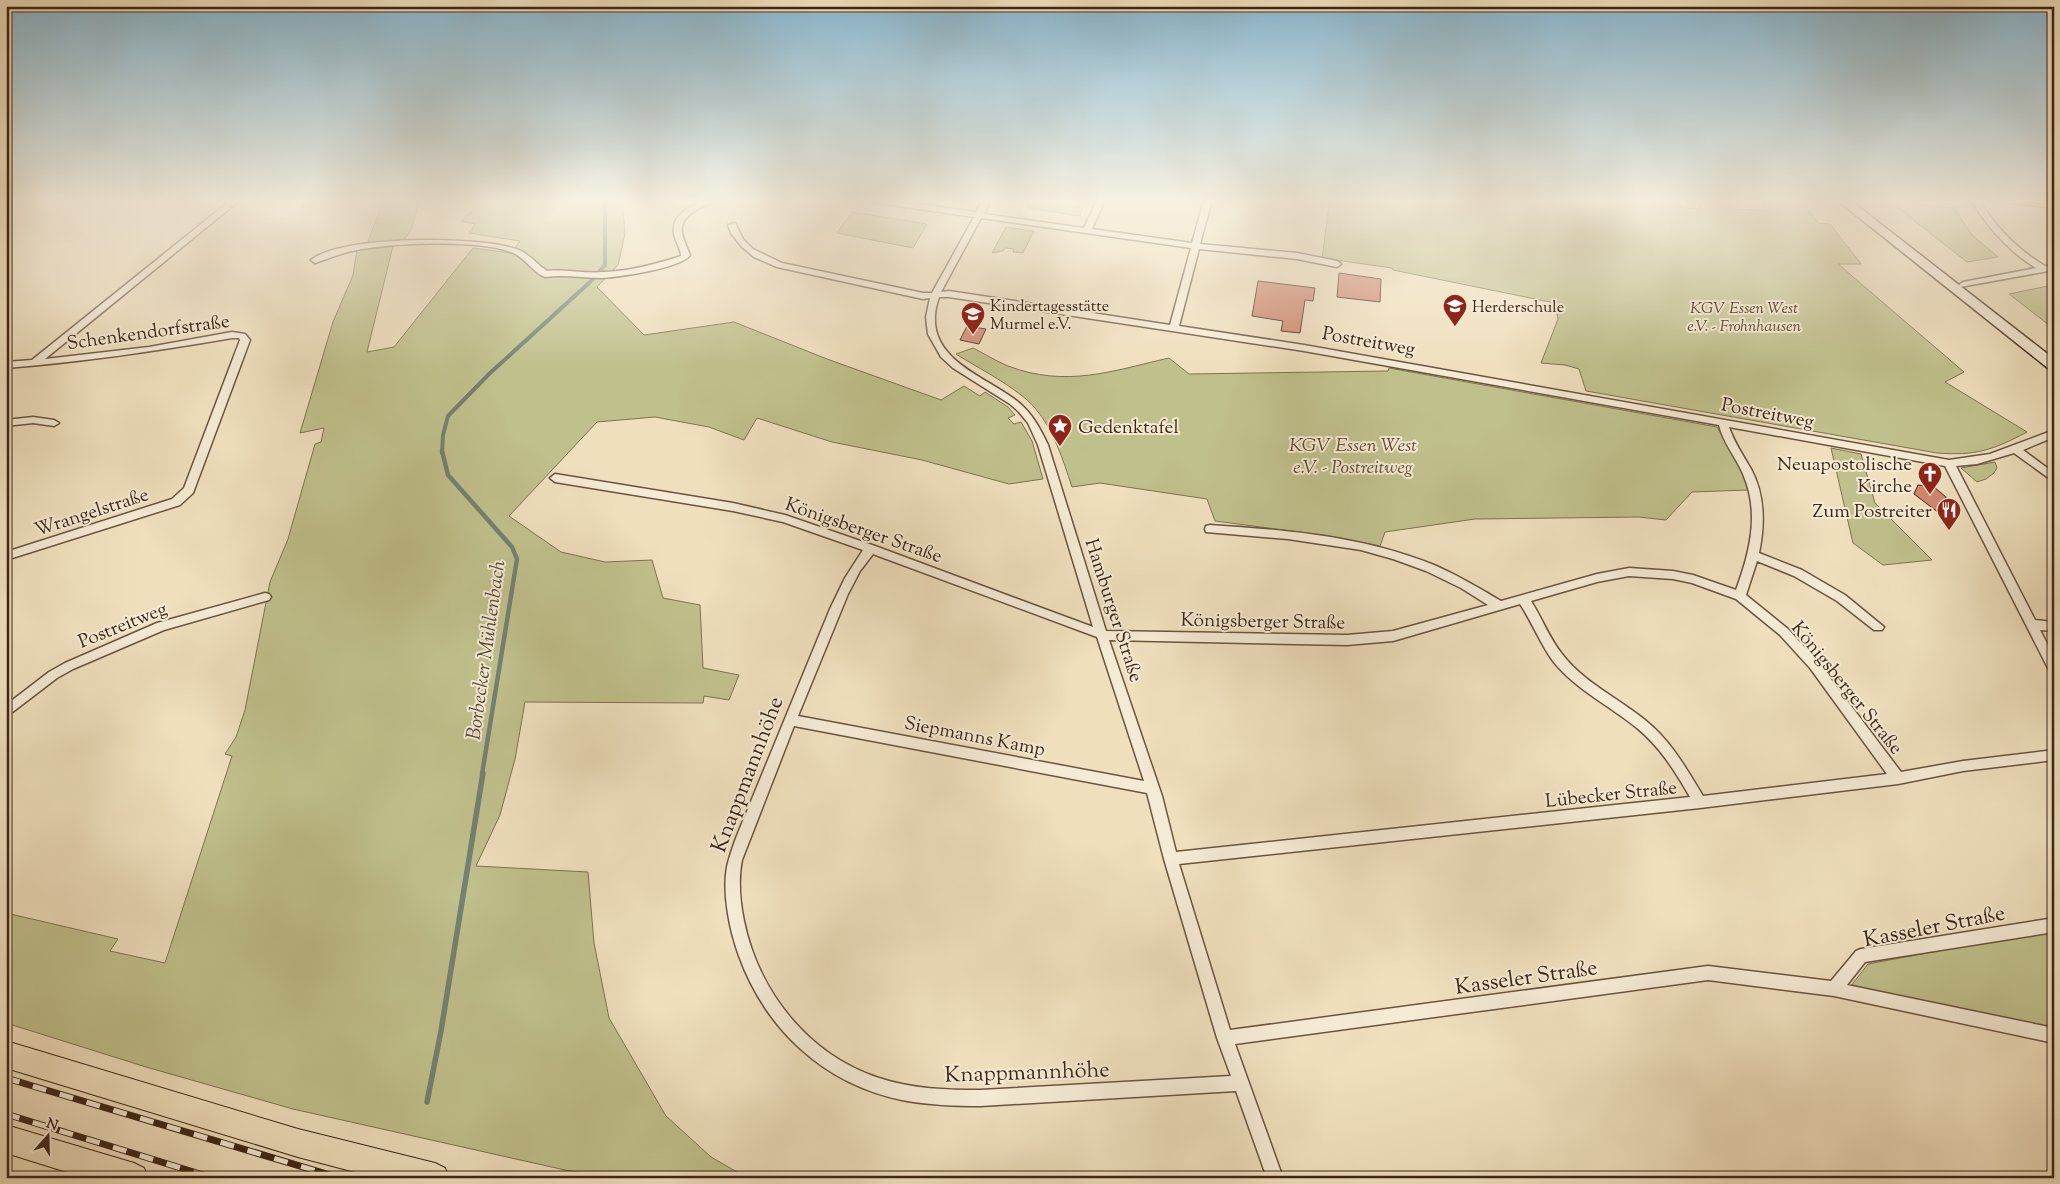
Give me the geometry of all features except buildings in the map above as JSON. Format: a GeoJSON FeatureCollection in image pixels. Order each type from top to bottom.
{"type":"FeatureCollection","features":[{"type":"Feature","properties":{"kind":"highway"},"geometry":{"type":"LineString","coordinates":[[6,1054],[298,1143],[434,1178]]}},
{"type":"Feature","properties":{"kind":"highway"},"geometry":{"type":"LineString","coordinates":[[6,1139],[134,1178]]}},
{"type":"Feature","properties":{"kind":"main road"},"geometry":{"type":"LineString","coordinates":[[1913,255],[2054,366]]}},
{"type":"Feature","properties":{"kind":"main road"},"geometry":{"type":"LineString","coordinates":[[1926,255],[2054,356]]}},
{"type":"Feature","properties":{"kind":"street"},"geometry":{"type":"LineString","coordinates":[[35,362],[167,255]]}},
{"type":"Feature","properties":{"kind":"street"},"geometry":{"type":"LineString","coordinates":[[315,260],[326,255]]}},
{"type":"Feature","properties":{"kind":"street"},"geometry":{"type":"LineString","coordinates":[[524,255],[545,274],[561,272],[591,275],[605,275],[657,267],[684,258],[686,255]]}},
{"type":"Feature","properties":{"kind":"street","name":"Postreitweg"},"geometry":{"type":"LineString","coordinates":[[757,255],[780,265],[913,294],[949,294],[1304,348],[1948,463],[1982,460],[2016,450],[2054,433]]}},
{"type":"Feature","properties":{"kind":"street","name":"Hamburger Straße"},"geometry":{"type":"LineString","coordinates":[[957,255],[935,295],[930,317],[933,334],[944,355],[956,366],[1012,402],[1032,422],[1040,440],[1058,491],[1086,587],[1152,788],[1224,1038],[1239,1083],[1276,1178]]}},
{"type":"Feature","properties":{"kind":"street"},"geometry":{"type":"LineString","coordinates":[[1174,328],[1194,255]]}},
{"type":"Feature","properties":{"kind":"street"},"geometry":{"type":"LineString","coordinates":[[1289,255],[1337,264]]}},
{"type":"Feature","properties":{"kind":"street"},"geometry":{"type":"LineString","coordinates":[[2027,255],[2050,268]]}},
{"type":"Feature","properties":{"kind":"street"},"geometry":{"type":"LineString","coordinates":[[1963,285],[2050,268]]}},
{"type":"Feature","properties":{"kind":"street","name":"Schenkendorfstraße"},"geometry":{"type":"LineString","coordinates":[[6,365],[114,355],[232,335],[242,336],[245,340],[189,490],[184,496]]}},
{"type":"Feature","properties":{"kind":"street"},"geometry":{"type":"LineString","coordinates":[[6,423],[32,420],[54,424]]}},
{"type":"Feature","properties":{"kind":"street"},"geometry":{"type":"LineString","coordinates":[[1723,422],[1725,432],[1748,472],[1756,496],[1757,535],[1754,555],[1740,596]]}},
{"type":"Feature","properties":{"kind":"street"},"geometry":{"type":"LineString","coordinates":[[2016,450],[2054,479]]}},
{"type":"Feature","properties":{"kind":"street"},"geometry":{"type":"LineString","coordinates":[[1948,463],[2054,669]]}},
{"type":"Feature","properties":{"kind":"street","name":"Königsberger Straße"},"geometry":{"type":"LineString","coordinates":[[555,478],[757,512],[821,530],[1103,635],[1347,640],[1393,636],[1597,578],[1629,572],[1673,574],[1693,578],[1740,596],[1784,632],[1814,665],[1898,778]]}},
{"type":"Feature","properties":{"kind":"street","name":"Wrangelstraße"},"geometry":{"type":"LineString","coordinates":[[6,556],[176,502],[184,496]]}},
{"type":"Feature","properties":{"kind":"street"},"geometry":{"type":"LineString","coordinates":[[1210,530],[1285,534],[1355,544],[1398,556],[1437,571],[1468,586],[1500,606]]}},
{"type":"Feature","properties":{"kind":"street","name":"Knappmannhöhe"},"geometry":{"type":"LineString","coordinates":[[871,549],[866,554],[835,610],[743,838],[733,873],[735,909],[743,952],[752,976],[787,1026],[803,1042],[830,1062],[875,1085],[899,1092],[941,1098],[981,1098],[1239,1083]]}},
{"type":"Feature","properties":{"kind":"street"},"geometry":{"type":"LineString","coordinates":[[1754,555],[1798,573],[1819,585],[1841,598],[1878,627]]}},
{"type":"Feature","properties":{"kind":"street","name":"Postreitweg"},"geometry":{"type":"LineString","coordinates":[[6,712],[53,675],[69,666],[161,626],[216,609],[265,597]]}},
{"type":"Feature","properties":{"kind":"street"},"geometry":{"type":"LineString","coordinates":[[1523,599],[1536,618],[1557,657],[1579,679],[1642,724],[1661,742],[1674,759],[1700,802]]}},
{"type":"Feature","properties":{"kind":"street"},"geometry":{"type":"LineString","coordinates":[[2032,624],[2054,627]]}},
{"type":"Feature","properties":{"kind":"street","name":"Siepmanns Kamp"},"geometry":{"type":"LineString","coordinates":[[790,720],[1152,788]]}},
{"type":"Feature","properties":{"kind":"street","name":"Lübecker Straße"},"geometry":{"type":"LineString","coordinates":[[1171,859],[1700,802],[1898,778],[1963,766],[2054,755]]}},
{"type":"Feature","properties":{"kind":"street","name":"Kasseler Straße"},"geometry":{"type":"LineString","coordinates":[[1834,989],[1861,956],[2054,925]]}},
{"type":"Feature","properties":{"kind":"street","name":"Kasseler Straße"},"geometry":{"type":"LineString","coordinates":[[1224,1038],[1708,973],[1834,989],[2054,1036]]}},
{"type":"Feature","properties":{"kind":"green space"},"geometry":{"type":"Polygon","coordinates":[[[356,255],[391,255],[367,352],[394,347],[467,255],[620,255],[618,265],[597,287],[644,335],[734,322],[827,359],[941,400],[964,386],[980,396],[985,392],[1008,407],[1015,415],[1008,418],[1014,424],[1021,422],[1032,441],[1043,479],[1009,484],[922,460],[832,442],[757,418],[744,440],[709,427],[655,417],[597,422],[509,516],[561,552],[605,562],[652,560],[663,598],[700,605],[703,668],[739,675],[729,700],[704,696],[703,703],[525,702],[515,759],[500,815],[476,866],[588,872],[594,943],[609,1018],[666,1116],[711,1157],[744,1176],[754,1178],[614,1178],[565,1170],[293,1109],[146,1067],[6,1023],[6,913],[118,939],[110,951],[165,963],[232,756],[225,754],[236,737],[245,710],[270,582],[288,539],[315,444],[321,442],[324,428],[300,433],[333,322],[353,275],[356,255]]]}},
{"type":"Feature","properties":{"kind":"green space","name":"KGV Essen West e.V. - Frohnhausen"},"geometry":{"type":"Polygon","coordinates":[[[1322,255],[1854,255],[1861,264],[1838,264],[1964,372],[1945,382],[2027,432],[1984,450],[1963,454],[1937,453],[1586,391],[1579,369],[1565,365],[1541,363],[1558,319],[1555,303],[1393,270],[1392,268],[1322,258],[1322,255]]]}},
{"type":"Feature","properties":{"kind":"green space"},"geometry":{"type":"Polygon","coordinates":[[[1958,255],[1996,255],[1998,257],[1967,262],[1958,255]]]}},
{"type":"Feature","properties":{"kind":"green space"},"geometry":{"type":"Polygon","coordinates":[[[2048,286],[2054,291],[2054,329],[2009,294],[2048,286]]]}},
{"type":"Feature","properties":{"kind":"green space","name":"KGV Essen West e.V. - Postreitweg"},"geometry":{"type":"Polygon","coordinates":[[[973,348],[999,362],[1029,373],[1069,377],[1108,372],[1169,358],[1189,374],[1388,371],[1389,368],[1717,427],[1743,470],[1748,490],[1692,492],[1666,520],[1639,517],[1475,519],[1385,532],[1380,546],[1330,536],[1215,521],[1207,499],[1100,483],[1072,487],[1053,436],[1035,408],[1019,393],[956,354],[973,348]]]}},
{"type":"Feature","properties":{"kind":"green space"},"geometry":{"type":"Polygon","coordinates":[[[1831,448],[1861,454],[1875,503],[1932,560],[1883,565],[1853,543],[1831,448]]]}},
{"type":"Feature","properties":{"kind":"green space"},"geometry":{"type":"Polygon","coordinates":[[[1995,462],[1997,468],[1994,473],[1986,479],[1977,482],[1961,468],[1995,462]]]}},
{"type":"Feature","properties":{"kind":"green space"},"geometry":{"type":"Polygon","coordinates":[[[2054,929],[2054,1030],[1850,987],[1868,964],[2054,929]]]}},
{"type":"Feature","properties":{"kind":"waterway","name":"Borbecker Mühlenbach"},"geometry":{"type":"LineString","coordinates":[[442,451],[443,435],[448,416],[489,374],[590,282],[605,265],[605,255]]}},
{"type":"Feature","properties":{"kind":"waterway","name":"Borbecker Mühlenbach"},"geometry":{"type":"LineString","coordinates":[[442,451],[448,475],[512,547],[517,559],[482,774]]}},
{"type":"Feature","properties":{"kind":"waterway","name":"Borbecker Mühlenbach"},"geometry":{"type":"LineString","coordinates":[[427,1102],[441,1031],[483,773]]}},
{"type":"Feature","properties":{"kind":"railway"},"geometry":{"type":"LineString","coordinates":[[6,1078],[340,1178]]}},
{"type":"Feature","properties":{"kind":"railway"},"geometry":{"type":"LineString","coordinates":[[6,1114],[213,1178]]}},
{"type":"Feature","properties":{"kind":"place","name":"Herderschule"},"geometry":{"type":"Point","coordinates":[1455,327]}},
{"type":"Feature","properties":{"kind":"place","name":"Kindertagesstätte Murmel e.V."},"geometry":{"type":"Point","coordinates":[973,335]}},
{"type":"Feature","properties":{"kind":"place","name":"Gedenktafel"},"geometry":{"type":"Point","coordinates":[1060,447]}},
{"type":"Feature","properties":{"kind":"place","name":"Neuapostolische Kirche"},"geometry":{"type":"Point","coordinates":[1930,495]}},
{"type":"Feature","properties":{"kind":"place","name":"Zum Postreiter"},"geometry":{"type":"Point","coordinates":[1949,531]}}]}
